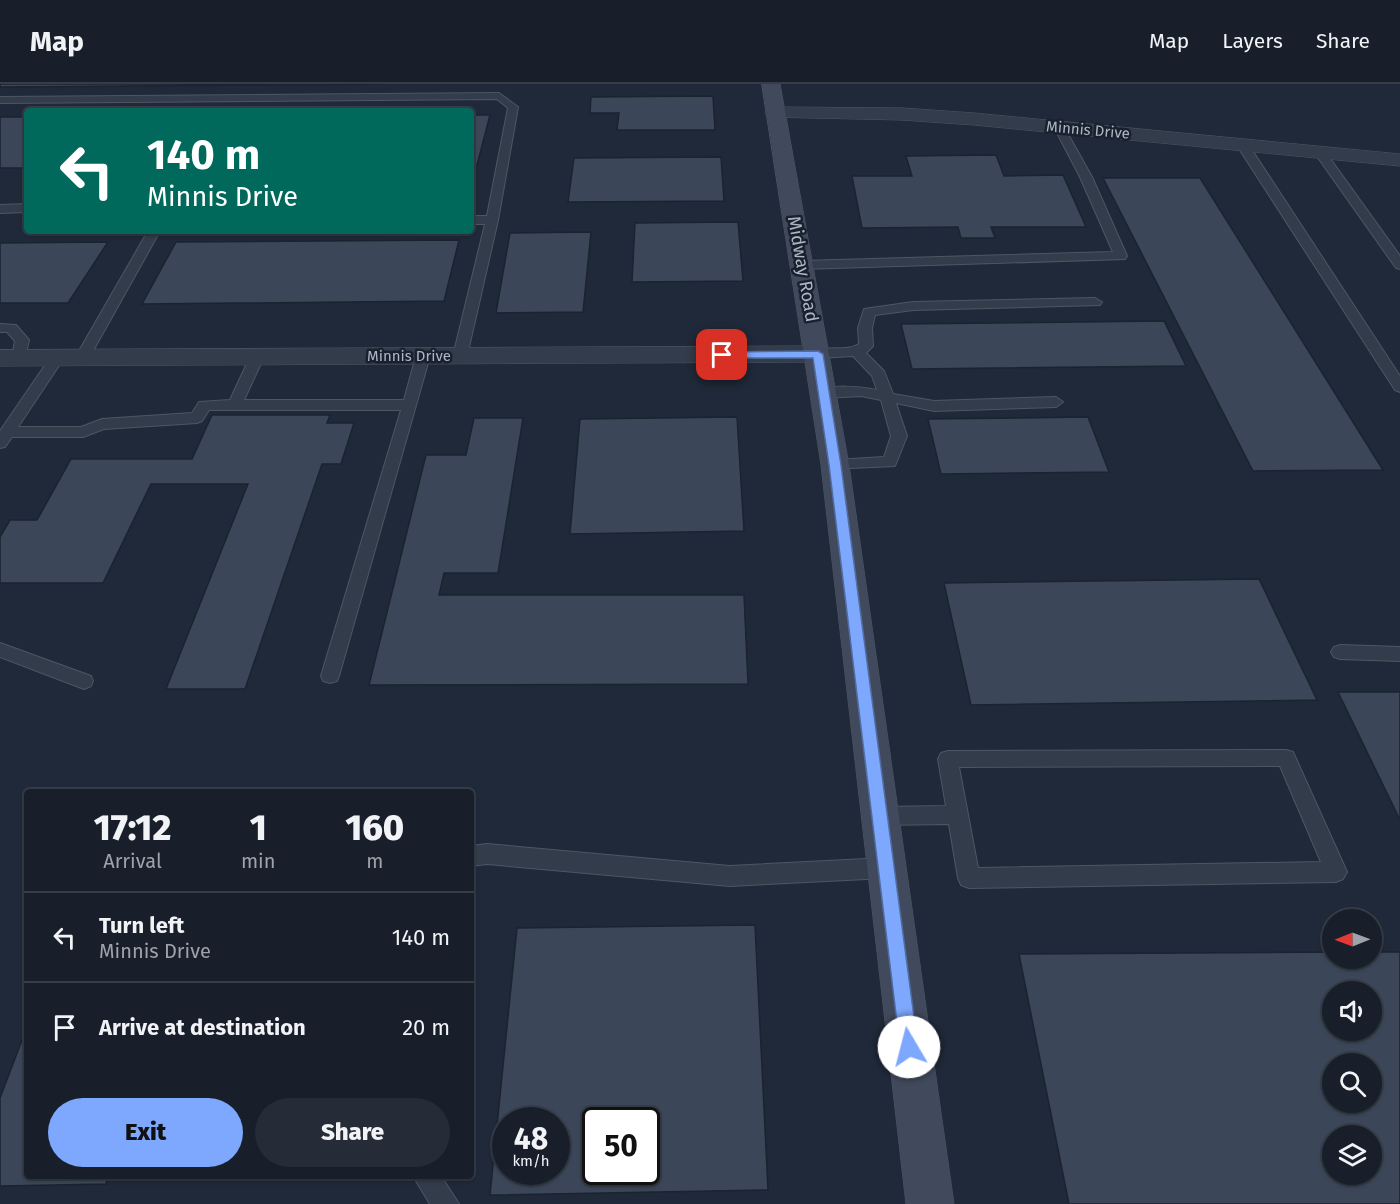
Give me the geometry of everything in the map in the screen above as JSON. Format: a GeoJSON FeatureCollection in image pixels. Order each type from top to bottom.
{"type":"FeatureCollection","features":[{"type":"Feature","properties":{"kind":"main road","name":"Midway Road"},"geometry":{"type":"LineString","coordinates":[[773,99],[835,465],[930,1204]]}},
{"type":"Feature","properties":{"kind":"street","name":"Minnis Drive"},"geometry":{"type":"LineString","coordinates":[[773,99],[902,114],[1400,160]]}},
{"type":"Feature","properties":{"kind":"street","name":"Minnis Drive"},"geometry":{"type":"LineString","coordinates":[[9,358],[818,354]]}},
{"type":"Feature","properties":{"kind":"lane"},"geometry":{"type":"LineString","coordinates":[[0,100],[499,96],[513,107],[492,220],[460,356]]}},
{"type":"Feature","properties":{"kind":"lane"},"geometry":{"type":"LineString","coordinates":[[802,266],[1121,256],[1086,177],[1059,127]]}},
{"type":"Feature","properties":{"kind":"lane"},"geometry":{"type":"LineString","coordinates":[[1242,144],[1400,387]]}},
{"type":"Feature","properties":{"kind":"lane"},"geometry":{"type":"LineString","coordinates":[[1320,152],[1400,265]]}},
{"type":"Feature","properties":{"kind":"lane"},"geometry":{"type":"LineString","coordinates":[[0,208],[24,208]]}},
{"type":"Feature","properties":{"kind":"lane"},"geometry":{"type":"LineString","coordinates":[[474,220],[492,220]]}},
{"type":"Feature","properties":{"kind":"lane"},"geometry":{"type":"LineString","coordinates":[[4,438],[69,358],[152,234]]}},
{"type":"Feature","properties":{"kind":"lane"},"geometry":{"type":"LineString","coordinates":[[1380,236],[1400,236]]}},
{"type":"Feature","properties":{"kind":"lane"},"geometry":{"type":"LineString","coordinates":[[818,354],[857,352],[866,346],[865,328],[869,312],[884,309],[913,306],[1095,302]]}},
{"type":"Feature","properties":{"kind":"lane"},"geometry":{"type":"LineString","coordinates":[[0,328],[11,328],[22,339],[9,358]]}},
{"type":"Feature","properties":{"kind":"lane"},"geometry":{"type":"LineString","coordinates":[[835,465],[890,462],[899,436],[879,374],[857,352]]}},
{"type":"Feature","properties":{"kind":"lane"},"geometry":{"type":"LineString","coordinates":[[330,676],[423,356]]}},
{"type":"Feature","properties":{"kind":"lane"},"geometry":{"type":"LineString","coordinates":[[236,405],[257,357]]}},
{"type":"Feature","properties":{"kind":"lane"},"geometry":{"type":"LineString","coordinates":[[824,393],[861,391],[934,406],[1056,402]]}},
{"type":"Feature","properties":{"kind":"lane"},"geometry":{"type":"LineString","coordinates":[[4,438],[83,432],[102,423],[197,418],[204,405],[410,405]]}},
{"type":"Feature","properties":{"kind":"lane"},"geometry":{"type":"LineString","coordinates":[[0,650],[84,681]]}},
{"type":"Feature","properties":{"kind":"lane"},"geometry":{"type":"LineString","coordinates":[[1340,652],[1400,654]]}},
{"type":"Feature","properties":{"kind":"lane"},"geometry":{"type":"LineString","coordinates":[[948,759],[1286,759],[1336,872],[969,878],[958,816],[948,759]]}},
{"type":"Feature","properties":{"kind":"lane"},"geometry":{"type":"LineString","coordinates":[[879,816],[958,816]]}},
{"type":"Feature","properties":{"kind":"lane"},"geometry":{"type":"LineString","coordinates":[[474,856],[487,854],[730,876],[886,868]]}},
{"type":"Feature","properties":{"kind":"lane"},"geometry":{"type":"LineString","coordinates":[[428,1179],[446,1204]]}},
{"type":"Feature","properties":{"kind":"building"},"geometry":{"type":"Polygon","coordinates":[[[0,84],[383,84],[0,87],[0,84]]]}},
{"type":"Feature","properties":{"kind":"building"},"geometry":{"type":"Polygon","coordinates":[[[713,96],[715,130],[617,130],[619,113],[590,113],[591,97],[713,96]]]}},
{"type":"Feature","properties":{"kind":"building"},"geometry":{"type":"Polygon","coordinates":[[[474,115],[490,115],[477,165],[474,165],[474,115]]]}},
{"type":"Feature","properties":{"kind":"building"},"geometry":{"type":"Polygon","coordinates":[[[0,117],[24,117],[24,168],[0,168],[0,117]]]}},
{"type":"Feature","properties":{"kind":"building"},"geometry":{"type":"Polygon","coordinates":[[[996,155],[1004,176],[1063,175],[1086,227],[991,227],[995,238],[961,238],[958,227],[862,228],[852,176],[912,176],[906,156],[996,155]]]}},
{"type":"Feature","properties":{"kind":"building"},"geometry":{"type":"Polygon","coordinates":[[[721,157],[724,201],[568,202],[574,158],[721,157]]]}},
{"type":"Feature","properties":{"kind":"building"},"geometry":{"type":"Polygon","coordinates":[[[1103,178],[1200,178],[1383,470],[1253,471],[1103,178]]]}},
{"type":"Feature","properties":{"kind":"building"},"geometry":{"type":"Polygon","coordinates":[[[738,222],[743,281],[632,282],[635,223],[738,222]]]}},
{"type":"Feature","properties":{"kind":"building"},"geometry":{"type":"Polygon","coordinates":[[[591,232],[583,312],[496,313],[510,233],[591,232]]]}},
{"type":"Feature","properties":{"kind":"building"},"geometry":{"type":"Polygon","coordinates":[[[459,240],[444,301],[142,304],[176,242],[459,240]]]}},
{"type":"Feature","properties":{"kind":"building"},"geometry":{"type":"Polygon","coordinates":[[[108,242],[68,303],[0,303],[0,243],[108,242]]]}},
{"type":"Feature","properties":{"kind":"building"},"geometry":{"type":"Polygon","coordinates":[[[1164,321],[1186,366],[912,369],[901,324],[1164,321]]]}},
{"type":"Feature","properties":{"kind":"building"},"geometry":{"type":"Polygon","coordinates":[[[212,415],[330,415],[327,423],[354,423],[341,464],[322,464],[245,689],[166,689],[248,484],[151,484],[103,583],[0,583],[0,537],[10,520],[37,520],[71,459],[192,459],[212,415]]]}},
{"type":"Feature","properties":{"kind":"building"},"geometry":{"type":"Polygon","coordinates":[[[737,417],[744,531],[570,534],[580,419],[737,417]]]}},
{"type":"Feature","properties":{"kind":"building"},"geometry":{"type":"Polygon","coordinates":[[[1088,417],[1109,472],[941,474],[928,419],[1088,417]]]}},
{"type":"Feature","properties":{"kind":"building"},"geometry":{"type":"Polygon","coordinates":[[[474,418],[523,418],[498,573],[444,573],[439,595],[744,595],[748,684],[369,685],[426,455],[466,455],[474,418]]]}},
{"type":"Feature","properties":{"kind":"building"},"geometry":{"type":"Polygon","coordinates":[[[1259,579],[1317,700],[971,705],[944,583],[1259,579]]]}},
{"type":"Feature","properties":{"kind":"building"},"geometry":{"type":"Polygon","coordinates":[[[1338,692],[1400,692],[1400,820],[1338,692]]]}},
{"type":"Feature","properties":{"kind":"building"},"geometry":{"type":"Polygon","coordinates":[[[755,925],[768,1190],[490,1195],[492,1175],[492,1185],[570,1185],[570,1107],[499,1107],[517,928],[755,925]]]}},
{"type":"Feature","properties":{"kind":"building"},"geometry":{"type":"Polygon","coordinates":[[[1322,952],[1322,969],[1382,969],[1382,952],[1400,952],[1400,1204],[1069,1204],[1019,954],[1322,952]]]}},
{"type":"Feature","properties":{"kind":"building"},"geometry":{"type":"Polygon","coordinates":[[[24,1035],[24,1179],[107,1179],[106,1184],[0,1186],[0,1098],[24,1035]]]}},
{"type":"Feature","properties":{"kind":"route"},"geometry":{"type":"LineString","coordinates":[[722,355],[818,354],[835,465],[909,1047]]}}]}
